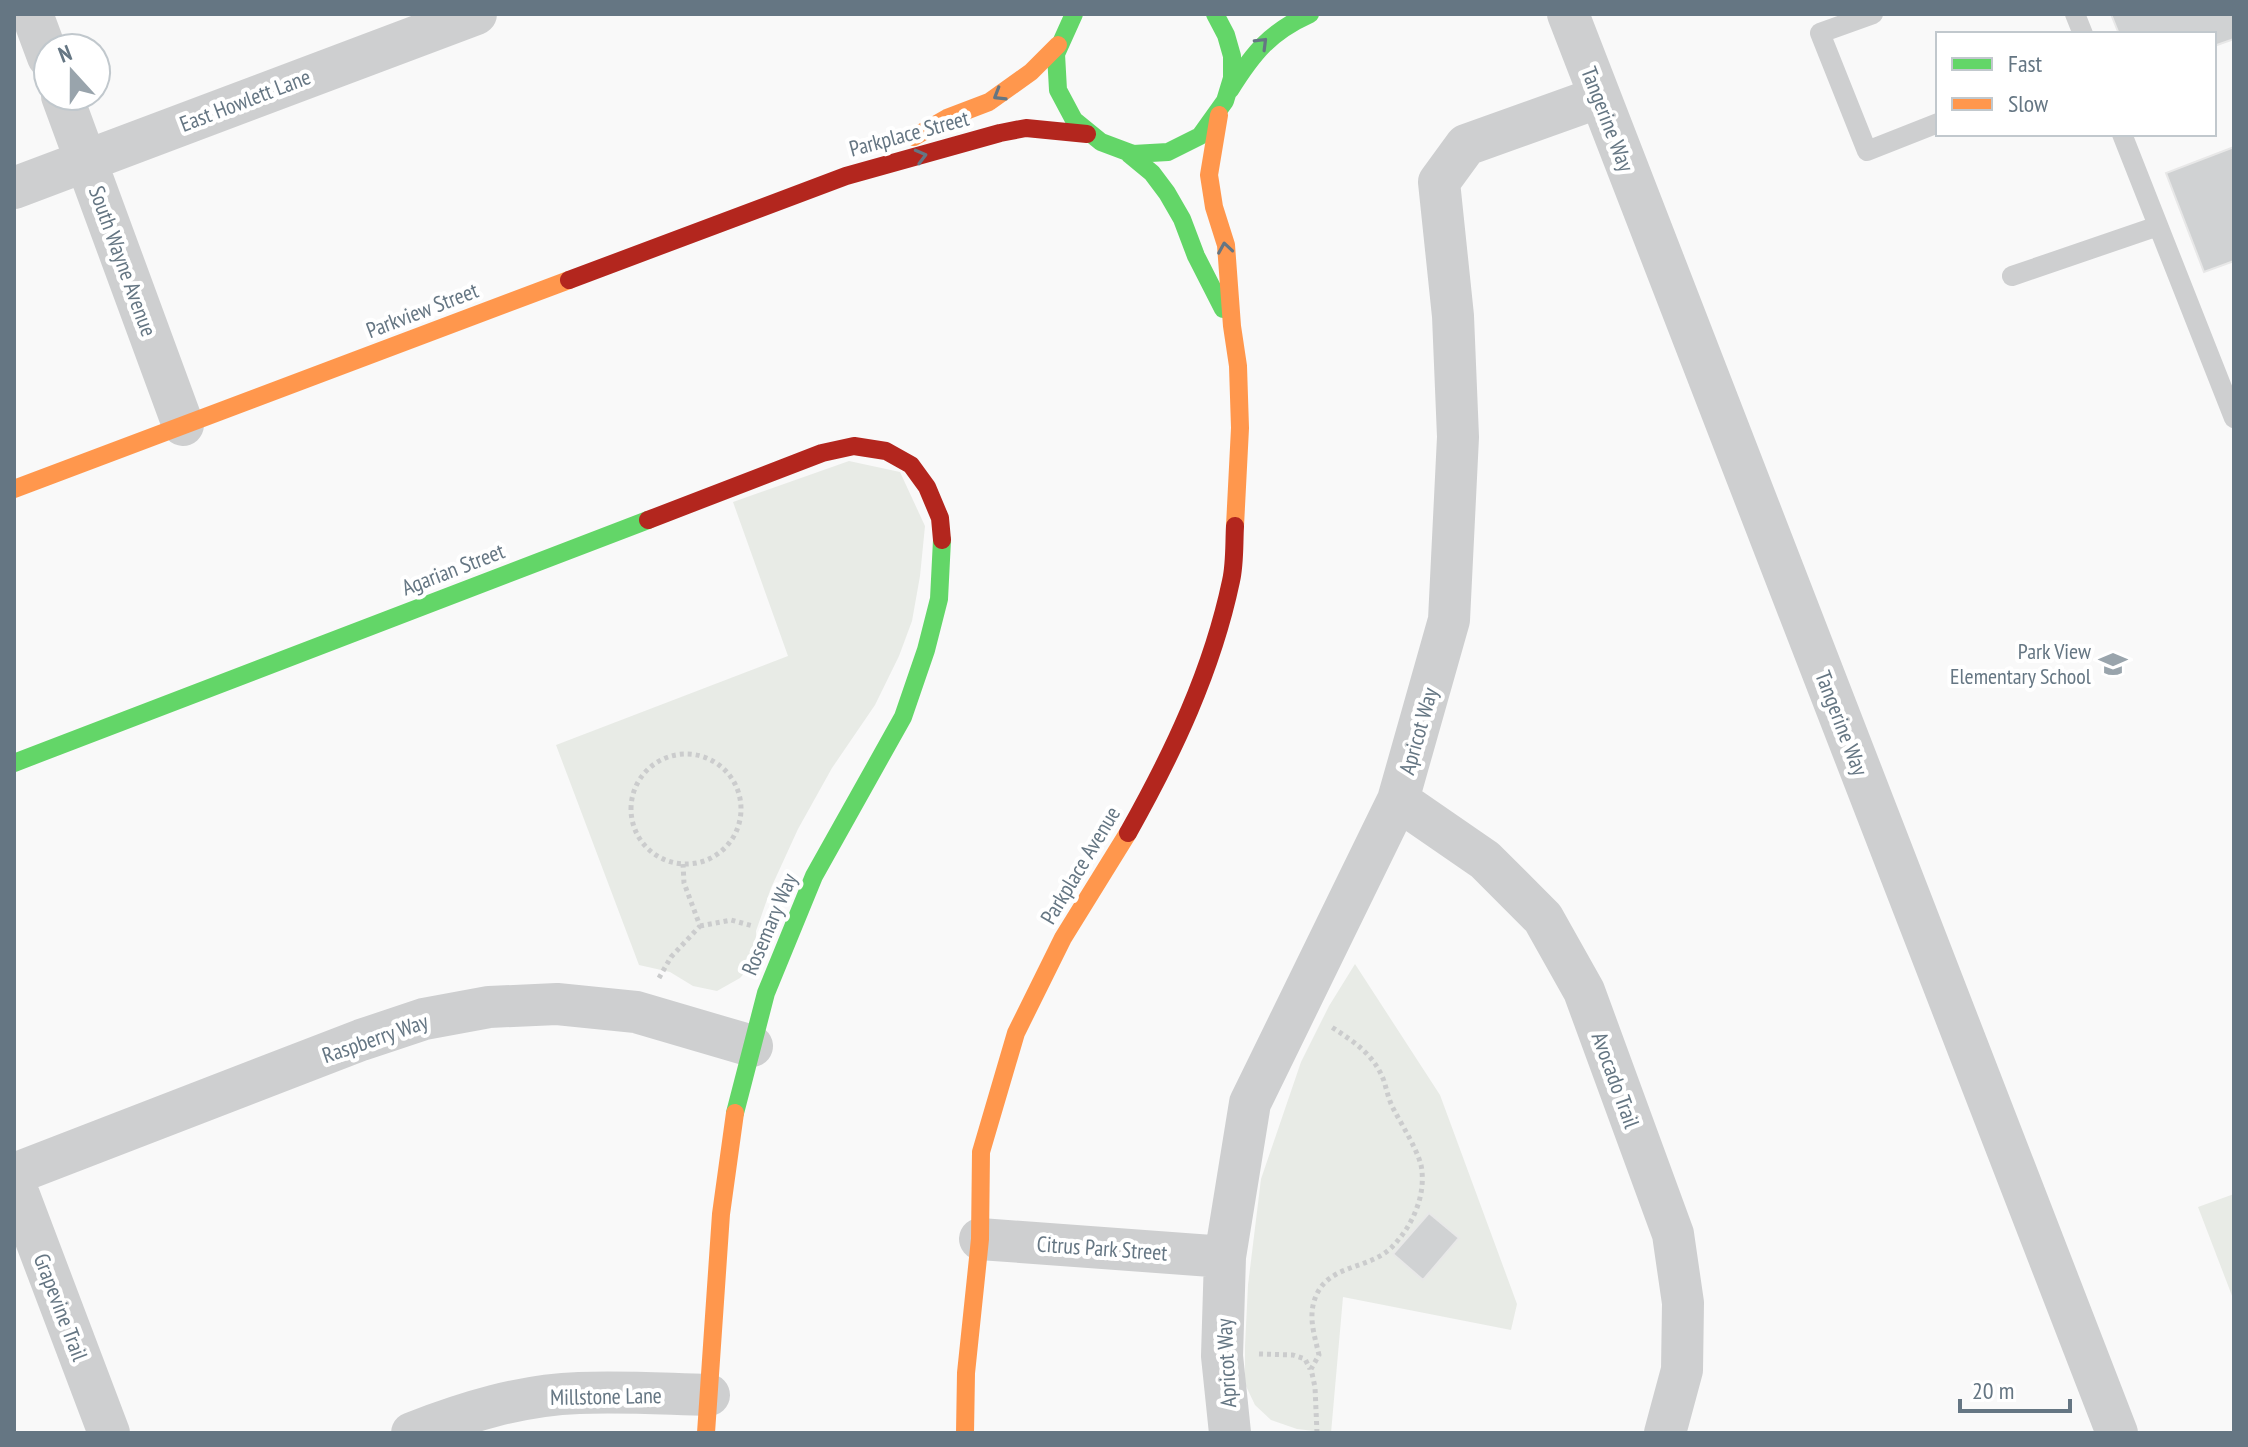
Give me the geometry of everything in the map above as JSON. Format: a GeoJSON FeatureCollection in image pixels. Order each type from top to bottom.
{"type":"FeatureCollection","features":[{"type":"Feature","properties":{"kind":"street","name":"East Howlett Lane"},"geometry":{"type":"LineString","coordinates":[[14,188],[476,14]]}},
{"type":"Feature","properties":{"kind":"street"},"geometry":{"type":"LineString","coordinates":[[1215,14],[1228,35],[1233,62],[1230,90]]}},
{"type":"Feature","properties":{"kind":"street"},"geometry":{"type":"LineString","coordinates":[[1069,18],[1058,45],[1055,69],[1060,93],[1070,116],[1087,134],[1106,147],[1129,154],[1154,155],[1180,148],[1201,135],[1219,115],[1253,53],[1272,34],[1310,14]]}},
{"type":"Feature","properties":{"kind":"street","name":"Tangerine Way"},"geometry":{"type":"LineString","coordinates":[[1568,14],[2117,1433]]}},
{"type":"Feature","properties":{"kind":"street","name":"Parkplace Street"},"geometry":{"type":"LineString","coordinates":[[846,176],[947,118],[989,102],[1031,72],[1058,45]]}},
{"type":"Feature","properties":{"kind":"street","name":"Apricot Way"},"geometry":{"type":"LineString","coordinates":[[1230,1433],[1222,1356],[1225,1257],[1250,1103],[1398,800],[1449,620],[1458,437],[1453,316],[1439,182],[1466,145],[1600,97]]}},
{"type":"Feature","properties":{"kind":"street","name":"South Wayne Avenue"},"geometry":{"type":"LineString","coordinates":[[68,112],[183,425]]}},
{"type":"Feature","properties":{"kind":"street","name":"Parkplace Avenue"},"geometry":{"type":"LineString","coordinates":[[965,1433],[966,1373],[980,1239],[981,1152],[1016,1033],[1063,938],[1120,848],[1160,776],[1203,681],[1232,579],[1240,428],[1238,366],[1226,245],[1214,207],[1209,175],[1219,115]]}},
{"type":"Feature","properties":{"kind":"street","name":"Parkplace Street"},"geometry":{"type":"LineString","coordinates":[[846,176],[1026,128],[1087,134]]}},
{"type":"Feature","properties":{"kind":"street","name":"Parkplace Avenue"},"geometry":{"type":"LineString","coordinates":[[1129,154],[1152,173],[1167,193],[1232,326]]}},
{"type":"Feature","properties":{"kind":"street","name":"Parkview Street"},"geometry":{"type":"LineString","coordinates":[[14,489],[846,176]]}},
{"type":"Feature","properties":{"kind":"street","name":"Agarian Street"},"geometry":{"type":"LineString","coordinates":[[14,763],[822,453],[854,446],[886,451],[911,465]]}},
{"type":"Feature","properties":{"kind":"street","name":"Rosemary Way"},"geometry":{"type":"LineString","coordinates":[[708,1414],[721,1214],[737,1102],[766,993],[814,876],[903,717],[926,650],[939,599],[943,548],[940,518],[927,487],[911,465]]}},
{"type":"Feature","properties":{"kind":"street","name":"Avocado Trail"},"geometry":{"type":"LineString","coordinates":[[1398,800],[1485,860],[1543,918],[1584,991],[1673,1234],[1683,1303],[1682,1370],[1665,1433]]}},
{"type":"Feature","properties":{"kind":"street","name":"Raspberry Way"},"geometry":{"type":"LineString","coordinates":[[14,1174],[361,1040],[424,1019],[489,1007],[557,1004],[639,1013],[752,1046]]}},
{"type":"Feature","properties":{"kind":"street","name":"Grapevine Trail"},"geometry":{"type":"LineString","coordinates":[[14,1182],[109,1433]]}},
{"type":"Feature","properties":{"kind":"street","name":"Citrus Park Street"},"geometry":{"type":"LineString","coordinates":[[980,1239],[1225,1257]]}},
{"type":"Feature","properties":{"kind":"street","name":"Millstone Lane"},"geometry":{"type":"LineString","coordinates":[[412,1433],[509,1401],[578,1393],[708,1414]]}},
{"type":"Feature","properties":{"kind":"lane"},"geometry":{"type":"LineString","coordinates":[[1873,14],[1820,33],[1867,151],[1936,124]]}},
{"type":"Feature","properties":{"kind":"lane"},"geometry":{"type":"LineString","coordinates":[[2123,136],[2234,418]]}},
{"type":"Feature","properties":{"kind":"lane"},"geometry":{"type":"LineString","coordinates":[[2012,276],[2158,226]]}},
{"type":"Feature","properties":{"kind":"path"},"geometry":{"type":"LineString","coordinates":[[691,754],[710,759],[725,770],[737,785],[742,802],[741,820],[735,837],[724,851],[709,860],[683,864],[657,857],[644,845],[634,830],[630,813],[632,794],[641,777],[654,763],[672,755],[691,754]]}},
{"type":"Feature","properties":{"kind":"path"},"geometry":{"type":"LineString","coordinates":[[683,864],[684,883],[700,926]]}},
{"type":"Feature","properties":{"kind":"path"},"geometry":{"type":"LineString","coordinates":[[639,1013],[671,957],[700,926],[731,920],[789,937]]}},
{"type":"Feature","properties":{"kind":"path"},"geometry":{"type":"LineString","coordinates":[[1299,1006],[1357,1044],[1374,1060],[1391,1106],[1421,1164],[1422,1187],[1420,1202],[1412,1218],[1391,1247],[1377,1259],[1334,1274],[1316,1294],[1310,1311],[1319,1355],[1311,1369]]}},
{"type":"Feature","properties":{"kind":"path"},"geometry":{"type":"LineString","coordinates":[[1222,1356],[1273,1353],[1305,1359],[1315,1387],[1317,1433]]}},
{"type":"Feature","properties":{"kind":"shaded area"},"geometry":{"type":"Polygon","coordinates":[[[849,461],[900,472],[925,526],[912,621],[875,705],[832,768],[798,829],[771,888],[756,931],[757,959],[740,978],[717,991],[693,986],[670,972],[639,965],[556,745],[788,656],[733,502],[849,461]]]}},
{"type":"Feature","properties":{"kind":"shaded area"},"geometry":{"type":"Polygon","coordinates":[[[1355,964],[1440,1095],[1517,1304],[1511,1330],[1343,1297],[1331,1433],[1297,1429],[1271,1420],[1255,1405],[1245,1384],[1248,1285],[1261,1179],[1301,1062],[1329,1006],[1355,964]]]}},
{"type":"Feature","properties":{"kind":"shaded area"},"geometry":{"type":"Polygon","coordinates":[[[2234,1194],[2234,1301],[2198,1207],[2234,1194]]]}},
{"type":"Feature","properties":{"kind":"building"},"geometry":{"type":"Polygon","coordinates":[[[2111,14],[2234,14],[2234,39],[2216,45],[2216,32],[2118,32],[2111,14]]]}},
{"type":"Feature","properties":{"kind":"building"},"geometry":{"type":"Polygon","coordinates":[[[2234,147],[2234,261],[2204,272],[2166,173],[2234,147]]]}},
{"type":"Feature","properties":{"kind":"building"},"geometry":{"type":"Polygon","coordinates":[[[1429,1213],[1459,1238],[1423,1280],[1393,1254],[1429,1213]]]}},
{"type":"Feature","properties":{"kind":"traffic: fast"},"geometry":{"type":"LineString","coordinates":[[1074,14],[1056,54],[1058,90],[1074,120],[1101,142],[1133,154],[1168,152],[1200,136],[1225,101],[1232,78],[1232,56],[1215,14]]}},
{"type":"Feature","properties":{"kind":"traffic: fast"},"geometry":{"type":"LineString","coordinates":[[1230,90],[1273,36],[1310,14]]}},
{"type":"Feature","properties":{"kind":"traffic: fast"},"geometry":{"type":"LineString","coordinates":[[1129,154],[1152,173],[1167,193],[1223,309]]}},
{"type":"Feature","properties":{"kind":"traffic: fast"},"geometry":{"type":"LineString","coordinates":[[14,763],[648,520]]}},
{"type":"Feature","properties":{"kind":"traffic: fast"},"geometry":{"type":"LineString","coordinates":[[735,1113],[766,993],[814,876],[903,717],[926,650],[939,599],[942,540]]}},
{"type":"Feature","properties":{"kind":"traffic: slow"},"geometry":{"type":"LineString","coordinates":[[914,137],[947,118],[989,102],[1031,72],[1058,45]]}},
{"type":"Feature","properties":{"kind":"traffic: slow"},"geometry":{"type":"LineString","coordinates":[[1219,115],[1209,175],[1214,207],[1226,245],[1238,366],[1240,428],[1235,526]]}},
{"type":"Feature","properties":{"kind":"traffic: slow"},"geometry":{"type":"LineString","coordinates":[[14,489],[569,280]]}},
{"type":"Feature","properties":{"kind":"traffic: slow"},"geometry":{"type":"LineString","coordinates":[[965,1433],[966,1373],[980,1239],[981,1152],[1016,1033],[1063,938],[1128,833]]}},
{"type":"Feature","properties":{"kind":"traffic: slow"},"geometry":{"type":"LineString","coordinates":[[706,1433],[721,1214],[735,1113]]}},
{"type":"Feature","properties":{"kind":"traffic: jam"},"geometry":{"type":"LineString","coordinates":[[569,280],[846,176],[1026,128],[1087,134]]}},
{"type":"Feature","properties":{"kind":"traffic: jam"},"geometry":{"type":"LineString","coordinates":[[648,520],[822,453],[854,446],[886,451],[911,465],[927,487],[940,518],[942,540]]}},
{"type":"Feature","properties":{"kind":"traffic: jam"},"geometry":{"type":"LineString","coordinates":[[1128,833],[1175,742],[1202,679],[1232,574],[1235,526]]}},
{"type":"Feature","properties":{"kind":"place","name":"Park View Elementary School"},"geometry":{"type":"Point","coordinates":[2113,664]}}]}
